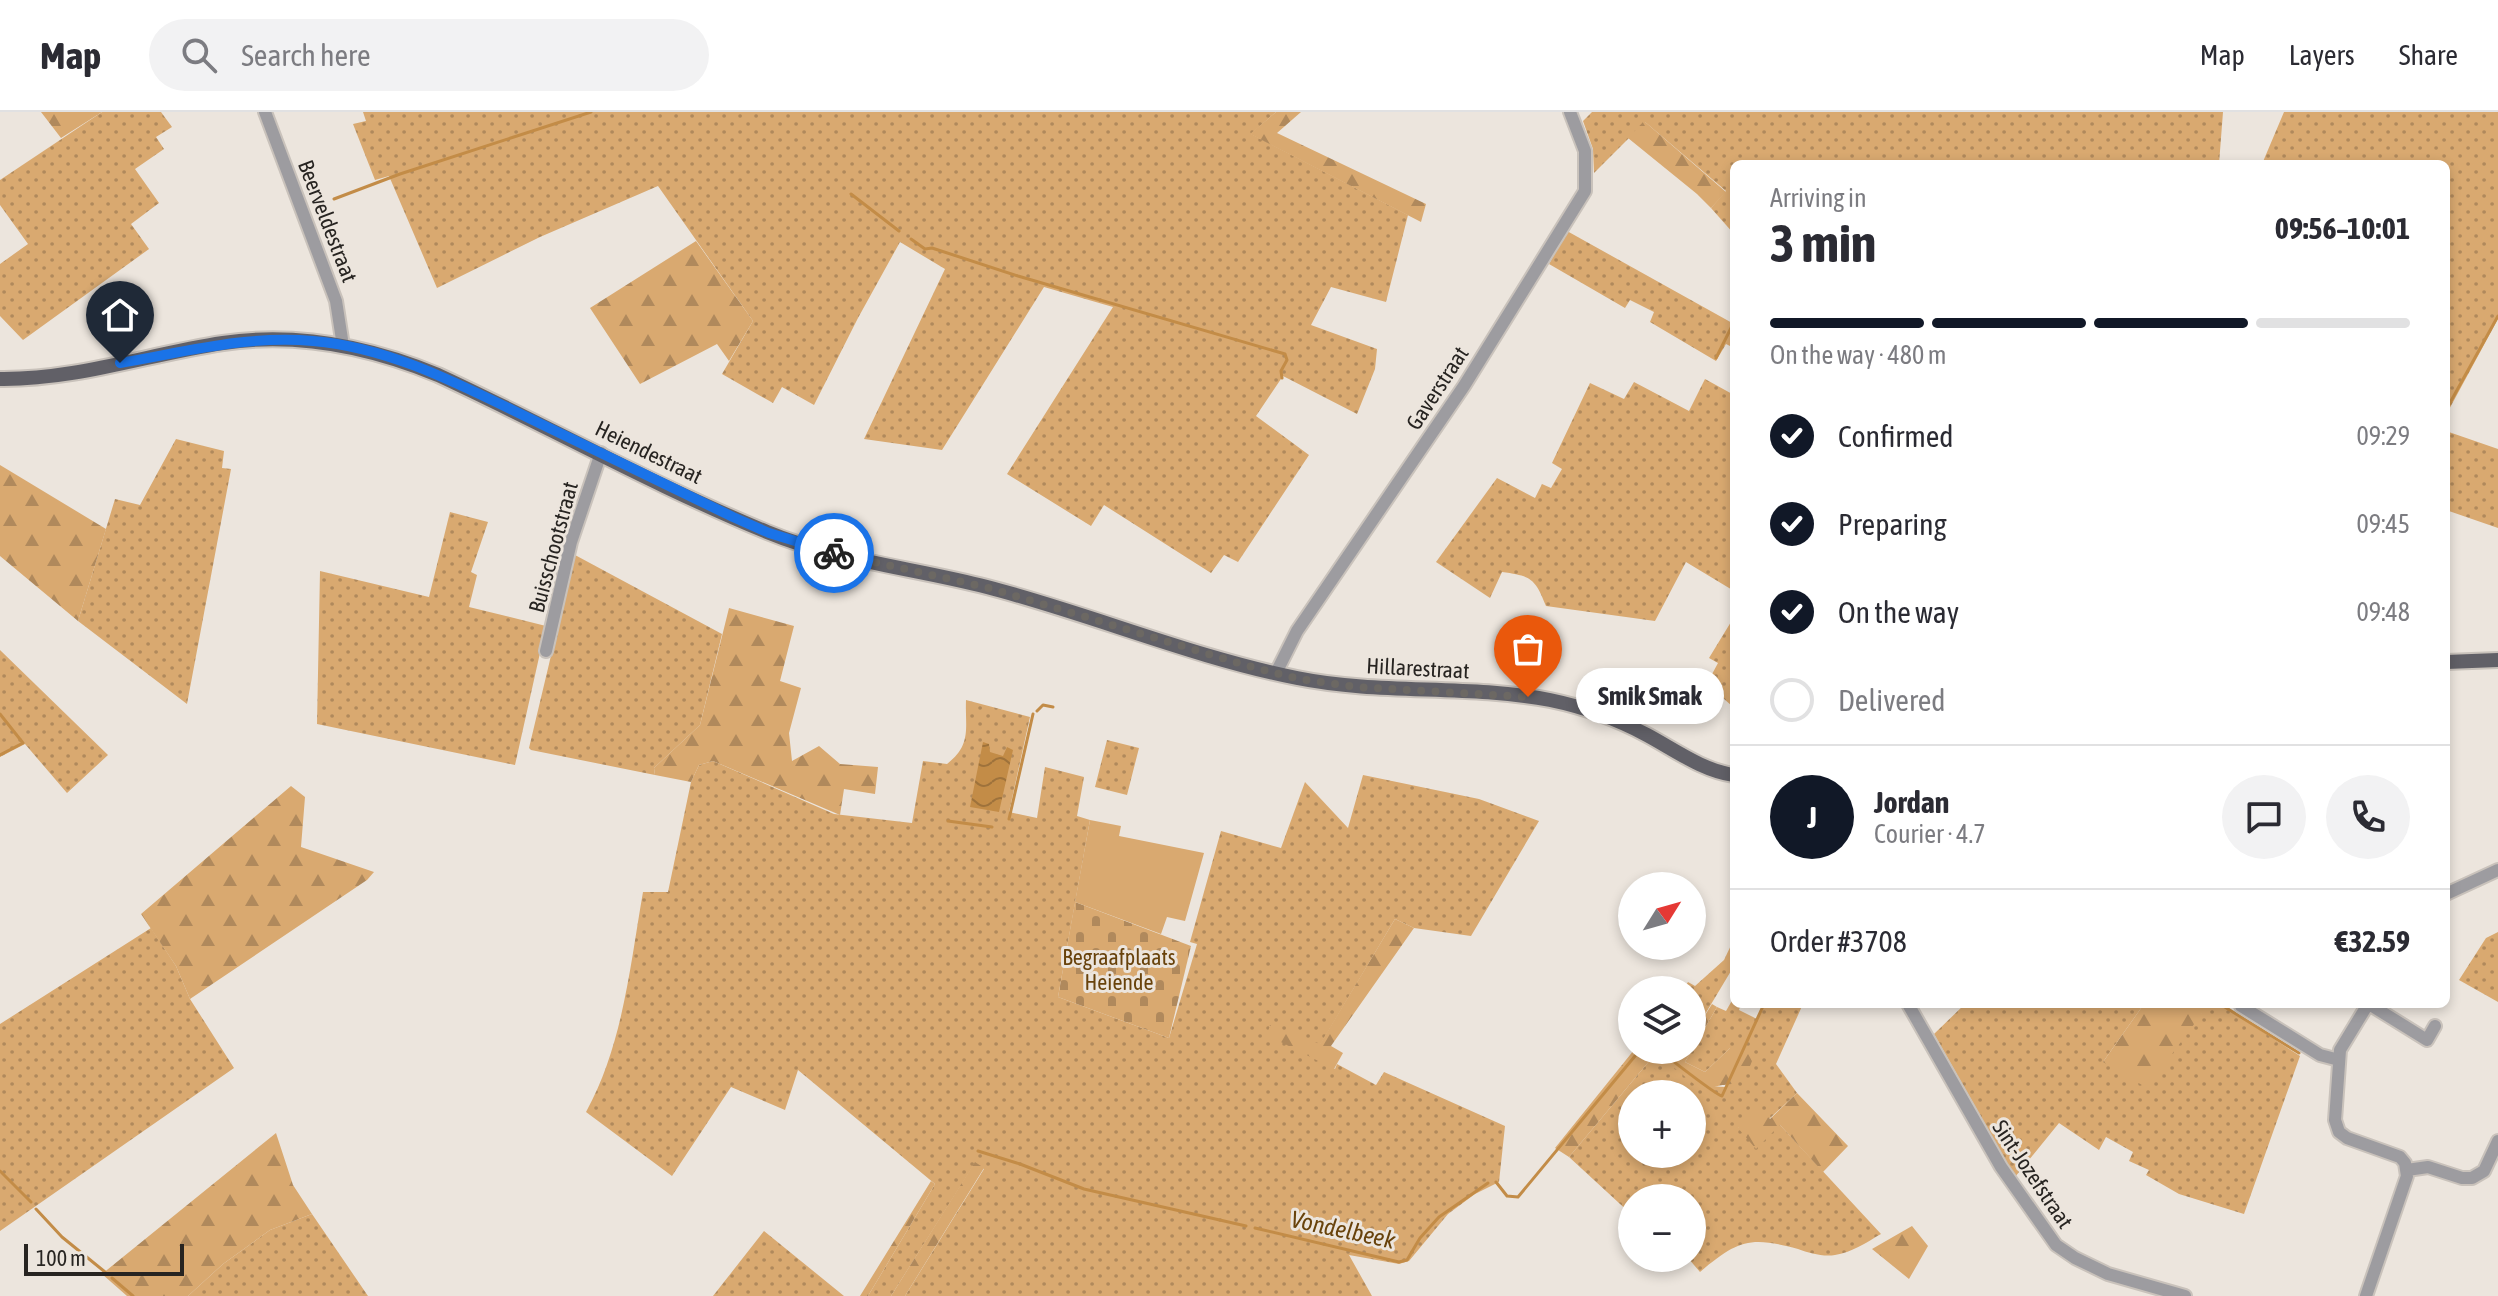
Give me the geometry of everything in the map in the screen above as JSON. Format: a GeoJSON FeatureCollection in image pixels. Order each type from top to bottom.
{"type":"FeatureCollection","features":[{"type":"Feature","properties":{"kind":"main road","name":"Heiendestraat"},"geometry":{"type":"LineString","coordinates":[[0,379],[53,376],[224,342],[314,341],[343,346],[390,357],[438,375],[733,517],[811,547],[989,588],[1276,673]]}},
{"type":"Feature","properties":{"kind":"main road"},"geometry":{"type":"LineString","coordinates":[[2450,662],[2498,660]]}},
{"type":"Feature","properties":{"kind":"main road","name":"Hillarestraat"},"geometry":{"type":"LineString","coordinates":[[1276,673],[1357,687],[1493,693],[1564,703],[1607,716],[1713,770],[1730,774]]}},
{"type":"Feature","properties":{"kind":"street","name":"Beerveldestraat"},"geometry":{"type":"LineString","coordinates":[[265,112],[336,301],[343,346]]}},
{"type":"Feature","properties":{"kind":"street","name":"Gaverstraat"},"geometry":{"type":"LineString","coordinates":[[1276,673],[1297,631],[1464,386],[1585,191],[1585,151],[1570,112]]}},
{"type":"Feature","properties":{"kind":"street","name":"Buisschootstraat"},"geometry":{"type":"LineString","coordinates":[[546,651],[571,542],[601,453]]}},
{"type":"Feature","properties":{"kind":"street"},"geometry":{"type":"LineString","coordinates":[[2450,892],[2498,870]]}},
{"type":"Feature","properties":{"kind":"street","name":"Sint-Jozefstraat"},"geometry":{"type":"LineString","coordinates":[[1910,1008],[2001,1167],[2056,1245],[2108,1274],[2185,1296]]}},
{"type":"Feature","properties":{"kind":"street"},"geometry":{"type":"LineString","coordinates":[[2245,1008],[2320,1055],[2339,1060]]}},
{"type":"Feature","properties":{"kind":"street"},"geometry":{"type":"LineString","coordinates":[[2365,1008],[2346,1039],[2339,1060],[2335,1120],[2339,1132],[2347,1138],[2400,1157],[2407,1170],[2366,1296]]}},
{"type":"Feature","properties":{"kind":"street"},"geometry":{"type":"LineString","coordinates":[[2375,1008],[2427,1040],[2435,1026]]}},
{"type":"Feature","properties":{"kind":"street"},"geometry":{"type":"LineString","coordinates":[[2407,1170],[2428,1167],[2462,1178],[2472,1178],[2484,1171],[2498,1141]]}},
{"type":"Feature","properties":{"kind":"green space"},"geometry":{"type":"Polygon","coordinates":[[[41,112],[102,112],[61,138],[41,112]]]}},
{"type":"Feature","properties":{"kind":"green space"},"geometry":{"type":"Polygon","coordinates":[[[102,112],[161,112],[172,127],[156,137],[164,149],[135,169],[159,203],[131,224],[149,249],[23,340],[0,316],[0,264],[28,244],[0,205],[0,180],[102,112]]]}},
{"type":"Feature","properties":{"kind":"green space"},"geometry":{"type":"Polygon","coordinates":[[[363,112],[1276,112],[1251,134],[1408,215],[1386,302],[1331,287],[1311,325],[1377,349],[1375,369],[1357,414],[1283,376],[1256,416],[1309,455],[1238,562],[1224,555],[1211,573],[1104,505],[1091,526],[1007,474],[1113,307],[1044,287],[942,450],[864,439],[945,269],[900,242],[814,405],[782,387],[773,403],[722,374],[753,321],[658,186],[540,237],[437,288],[389,176],[375,180],[353,124],[366,121],[363,112]]]}},
{"type":"Feature","properties":{"kind":"green space"},"geometry":{"type":"Polygon","coordinates":[[[1276,112],[1301,112],[1277,133],[1426,204],[1421,222],[1250,134],[1276,112]]]}},
{"type":"Feature","properties":{"kind":"green space"},"geometry":{"type":"Polygon","coordinates":[[[1592,112],[2223,112],[2219,160],[1730,160],[1730,229],[1711,208],[1726,191],[1645,122],[1594,173],[1593,149],[1583,121],[1592,112]]]}},
{"type":"Feature","properties":{"kind":"green space"},"geometry":{"type":"Polygon","coordinates":[[[2284,112],[2498,112],[2498,319],[2450,408],[2450,160],[2264,160],[2284,112]]]}},
{"type":"Feature","properties":{"kind":"green space"},"geometry":{"type":"Polygon","coordinates":[[[1644,121],[1726,192],[1711,208],[1628,138],[1644,121]]]}},
{"type":"Feature","properties":{"kind":"green space"},"geometry":{"type":"Polygon","coordinates":[[[1567,231],[1730,322],[1730,346],[1726,344],[1716,361],[1650,322],[1654,312],[1630,300],[1625,308],[1549,264],[1567,231]]]}},
{"type":"Feature","properties":{"kind":"green space"},"geometry":{"type":"Polygon","coordinates":[[[696,241],[753,321],[729,361],[717,344],[640,384],[590,308],[696,241]]]}},
{"type":"Feature","properties":{"kind":"green space"},"geometry":{"type":"Polygon","coordinates":[[[1705,379],[1730,393],[1730,589],[1686,562],[1655,621],[1546,606],[1539,589],[1531,580],[1502,572],[1490,598],[1436,562],[1497,478],[1535,498],[1542,484],[1551,488],[1562,469],[1552,463],[1590,383],[1624,399],[1634,382],[1689,411],[1705,379]]]}},
{"type":"Feature","properties":{"kind":"green space"},"geometry":{"type":"Polygon","coordinates":[[[2450,432],[2498,449],[2498,528],[2450,511],[2450,432]]]}},
{"type":"Feature","properties":{"kind":"green space"},"geometry":{"type":"Polygon","coordinates":[[[176,439],[224,451],[222,468],[231,469],[187,704],[78,621],[115,499],[140,505],[176,439]]]}},
{"type":"Feature","properties":{"kind":"green space"},"geometry":{"type":"Polygon","coordinates":[[[0,465],[106,529],[78,621],[0,556],[0,465]]]}},
{"type":"Feature","properties":{"kind":"green space"},"geometry":{"type":"Polygon","coordinates":[[[450,512],[488,522],[471,572],[477,575],[469,607],[546,626],[515,765],[317,724],[320,571],[429,597],[450,512]]]}},
{"type":"Feature","properties":{"kind":"green space"},"geometry":{"type":"Polygon","coordinates":[[[575,555],[722,634],[700,725],[654,768],[655,775],[529,748],[575,555]]]}},
{"type":"Feature","properties":{"kind":"green space"},"geometry":{"type":"Polygon","coordinates":[[[729,608],[794,626],[780,681],[801,688],[789,733],[792,761],[819,746],[840,764],[878,767],[875,794],[844,789],[840,815],[713,761],[699,765],[691,782],[655,775],[654,768],[700,725],[729,608]]]}},
{"type":"Feature","properties":{"kind":"green space"},"geometry":{"type":"Polygon","coordinates":[[[1730,624],[1730,704],[1715,691],[1721,683],[1711,676],[1718,663],[1709,658],[1730,624]]]}},
{"type":"Feature","properties":{"kind":"green space"},"geometry":{"type":"Polygon","coordinates":[[[0,650],[108,755],[67,793],[25,744],[0,757],[0,650]]]}},
{"type":"Feature","properties":{"kind":"green space"},"geometry":{"type":"Polygon","coordinates":[[[966,700],[1030,717],[1009,812],[1037,818],[1045,767],[1084,777],[1077,816],[1090,820],[1058,997],[1169,1038],[1197,944],[1190,942],[1221,831],[1281,848],[1305,782],[1348,828],[1363,775],[1479,799],[1539,821],[1471,936],[1414,928],[1395,919],[1320,1045],[1269,1026],[1335,1069],[1337,1064],[1376,1085],[1384,1072],[1505,1126],[1499,1182],[1475,1194],[1448,1214],[1409,1261],[1399,1264],[1349,1255],[1372,1296],[905,1296],[984,1169],[975,1163],[891,1296],[868,1296],[935,1184],[798,1070],[785,1110],[731,1087],[672,1176],[586,1112],[599,1086],[617,1032],[643,892],[668,892],[691,782],[699,765],[713,761],[834,814],[912,823],[923,761],[947,764],[964,743],[966,700]]]}},
{"type":"Feature","properties":{"kind":"green space"},"geometry":{"type":"Polygon","coordinates":[[[1107,740],[1139,748],[1127,795],[1095,787],[1107,740]]]}},
{"type":"Feature","properties":{"kind":"green space"},"geometry":{"type":"Polygon","coordinates":[[[291,786],[305,797],[301,847],[374,872],[367,880],[190,999],[176,966],[141,914],[291,786]]]}},
{"type":"Feature","properties":{"kind":"green space"},"geometry":{"type":"Polygon","coordinates":[[[1090,820],[1121,826],[1119,836],[1204,853],[1185,921],[1167,917],[1161,934],[1075,902],[1090,820]]]}},
{"type":"Feature","properties":{"kind":"green space","name":"Begraafplaats Heiende"},"geometry":{"type":"Polygon","coordinates":[[[1075,902],[1191,946],[1169,1038],[1058,997],[1075,902]]]}},
{"type":"Feature","properties":{"kind":"green space"},"geometry":{"type":"Polygon","coordinates":[[[1395,919],[1414,928],[1331,1046],[1343,1053],[1334,1069],[1267,1035],[1270,1025],[1320,1044],[1395,919]]]}},
{"type":"Feature","properties":{"kind":"green space"},"geometry":{"type":"Polygon","coordinates":[[[151,928],[176,966],[190,999],[234,1068],[0,1231],[0,1024],[151,928]]]}},
{"type":"Feature","properties":{"kind":"green space"},"geometry":{"type":"Polygon","coordinates":[[[2498,932],[2498,1002],[2459,980],[2486,938],[2498,932]]]}},
{"type":"Feature","properties":{"kind":"green space"},"geometry":{"type":"Polygon","coordinates":[[[1730,947],[1730,973],[1706,1013],[1706,976],[1724,960],[1730,947]]]}},
{"type":"Feature","properties":{"kind":"green space"},"geometry":{"type":"Polygon","coordinates":[[[1712,1004],[1717,1007],[1706,1026],[1706,1014],[1712,1004]]]}},
{"type":"Feature","properties":{"kind":"green space"},"geometry":{"type":"Polygon","coordinates":[[[1730,1004],[1730,1008],[1740,1008],[1757,1019],[1763,1008],[1801,1008],[1776,1064],[1797,1093],[1769,1119],[1738,1128],[1780,1125],[1881,1234],[1853,1250],[1830,1255],[1768,1243],[1745,1244],[1725,1253],[1706,1267],[1706,1184],[1618,1184],[1618,1202],[1569,1157],[1618,1098],[1618,1168],[1706,1168],[1706,1084],[1727,1087],[1730,1048],[1705,1072],[1689,1064],[1706,1064],[1706,1026],[1717,1007],[1726,1011],[1730,1004]]]}},
{"type":"Feature","properties":{"kind":"green space"},"geometry":{"type":"Polygon","coordinates":[[[1961,1008],[2141,1008],[2103,1062],[2202,1013],[2196,1008],[2226,1008],[2300,1056],[2244,1214],[2179,1194],[2146,1175],[2149,1170],[2129,1161],[2133,1152],[2106,1137],[2099,1150],[2059,1123],[2015,1177],[1934,1034],[1961,1008]]]}},
{"type":"Feature","properties":{"kind":"green space"},"geometry":{"type":"Polygon","coordinates":[[[2141,1008],[2197,1008],[2203,1012],[2147,1088],[2103,1062],[2141,1008]]]}},
{"type":"Feature","properties":{"kind":"green space"},"geometry":{"type":"Polygon","coordinates":[[[1730,1048],[1746,1048],[1752,1061],[1742,1079],[1706,1092],[1706,1080],[1689,1080],[1669,1064],[1689,1064],[1705,1072],[1730,1048]]]}},
{"type":"Feature","properties":{"kind":"green space"},"geometry":{"type":"Polygon","coordinates":[[[1623,1064],[1647,1064],[1633,1080],[1618,1080],[1618,1098],[1569,1157],[1555,1148],[1623,1064]]]}},
{"type":"Feature","properties":{"kind":"green space"},"geometry":{"type":"Polygon","coordinates":[[[1647,1064],[1671,1064],[1696,1080],[1633,1080],[1647,1064]]]}},
{"type":"Feature","properties":{"kind":"green space"},"geometry":{"type":"Polygon","coordinates":[[[1797,1093],[1848,1146],[1823,1172],[1780,1125],[1756,1149],[1738,1128],[1759,1108],[1770,1119],[1797,1093]]]}},
{"type":"Feature","properties":{"kind":"green space"},"geometry":{"type":"Polygon","coordinates":[[[276,1133],[293,1185],[312,1214],[270,1230],[223,1264],[188,1296],[127,1296],[102,1274],[276,1133]]]}},
{"type":"Feature","properties":{"kind":"green space"},"geometry":{"type":"Polygon","coordinates":[[[975,1162],[984,1168],[905,1296],[891,1296],[975,1162]]]}},
{"type":"Feature","properties":{"kind":"green space"},"geometry":{"type":"Polygon","coordinates":[[[931,1181],[935,1184],[868,1296],[860,1296],[931,1181]]]}},
{"type":"Feature","properties":{"kind":"green space"},"geometry":{"type":"Polygon","coordinates":[[[312,1214],[368,1296],[188,1296],[223,1264],[270,1230],[312,1214]]]}},
{"type":"Feature","properties":{"kind":"green space"},"geometry":{"type":"Polygon","coordinates":[[[1912,1226],[1928,1246],[1909,1279],[1872,1249],[1912,1226]]]}},
{"type":"Feature","properties":{"kind":"green space"},"geometry":{"type":"Polygon","coordinates":[[[764,1231],[844,1296],[713,1296],[764,1231]]]}},
{"type":"Feature","properties":{"kind":"water"},"geometry":{"type":"Polygon","coordinates":[[[983,742],[989,744],[990,752],[1003,756],[1007,747],[1013,750],[999,812],[970,807],[983,742]]]}},
{"type":"Feature","properties":{"kind":"waterway"},"geometry":{"type":"LineString","coordinates":[[334,199],[400,174],[591,112]]}},
{"type":"Feature","properties":{"kind":"waterway"},"geometry":{"type":"LineString","coordinates":[[851,194],[899,231]]}},
{"type":"Feature","properties":{"kind":"waterway"},"geometry":{"type":"LineString","coordinates":[[911,239],[925,249],[932,248],[1285,354],[1287,360],[1281,371],[1282,378]]}},
{"type":"Feature","properties":{"kind":"waterway"},"geometry":{"type":"LineString","coordinates":[[2450,403],[2498,316]]}},
{"type":"Feature","properties":{"kind":"waterway"},"geometry":{"type":"LineString","coordinates":[[1716,358],[1730,330]]}},
{"type":"Feature","properties":{"kind":"waterway"},"geometry":{"type":"LineString","coordinates":[[1037,711],[1043,705],[1053,707]]}},
{"type":"Feature","properties":{"kind":"waterway"},"geometry":{"type":"LineString","coordinates":[[0,714],[23,743],[0,755]]}},
{"type":"Feature","properties":{"kind":"waterway"},"geometry":{"type":"LineString","coordinates":[[1009,819],[1033,714]]}},
{"type":"Feature","properties":{"kind":"waterway"},"geometry":{"type":"LineString","coordinates":[[948,821],[992,827]]}},
{"type":"Feature","properties":{"kind":"waterway","name":"Vondelbeek"},"geometry":{"type":"LineString","coordinates":[[1677,1064],[1722,1096],[1762,1008]]}},
{"type":"Feature","properties":{"kind":"waterway","name":"Vondelbeek"},"geometry":{"type":"LineString","coordinates":[[2226,1008],[2299,1053]]}},
{"type":"Feature","properties":{"kind":"waterway","name":"Vondelbeek"},"geometry":{"type":"LineString","coordinates":[[1496,1182],[1507,1196],[1518,1197],[1628,1064]]}},
{"type":"Feature","properties":{"kind":"waterway"},"geometry":{"type":"LineString","coordinates":[[978,1151],[1084,1189],[1246,1226]]}},
{"type":"Feature","properties":{"kind":"waterway"},"geometry":{"type":"LineString","coordinates":[[0,1171],[31,1202]]}},
{"type":"Feature","properties":{"kind":"waterway","name":"Vondelbeek"},"geometry":{"type":"LineString","coordinates":[[1255,1228],[1399,1262],[1407,1260],[1420,1238],[1439,1217],[1488,1183]]}},
{"type":"Feature","properties":{"kind":"waterway"},"geometry":{"type":"LineString","coordinates":[[36,1209],[62,1237],[105,1272]]}},
{"type":"Feature","properties":{"kind":"waterway"},"geometry":{"type":"LineString","coordinates":[[112,1278],[133,1296]]}},
{"type":"Feature","properties":{"kind":"way so far"},"geometry":{"type":"LineString","coordinates":[[834,553],[989,588],[1299,679],[1357,687],[1528,697]]}},
{"type":"Feature","properties":{"kind":"place","name":"Smik Smak"},"geometry":{"type":"Point","coordinates":[1528,697]}},
{"type":"Feature","properties":{"kind":"route"},"geometry":{"type":"LineString","coordinates":[[120,363],[224,342],[274,340],[314,341],[390,357],[465,387],[769,533],[834,553]]}}]}
